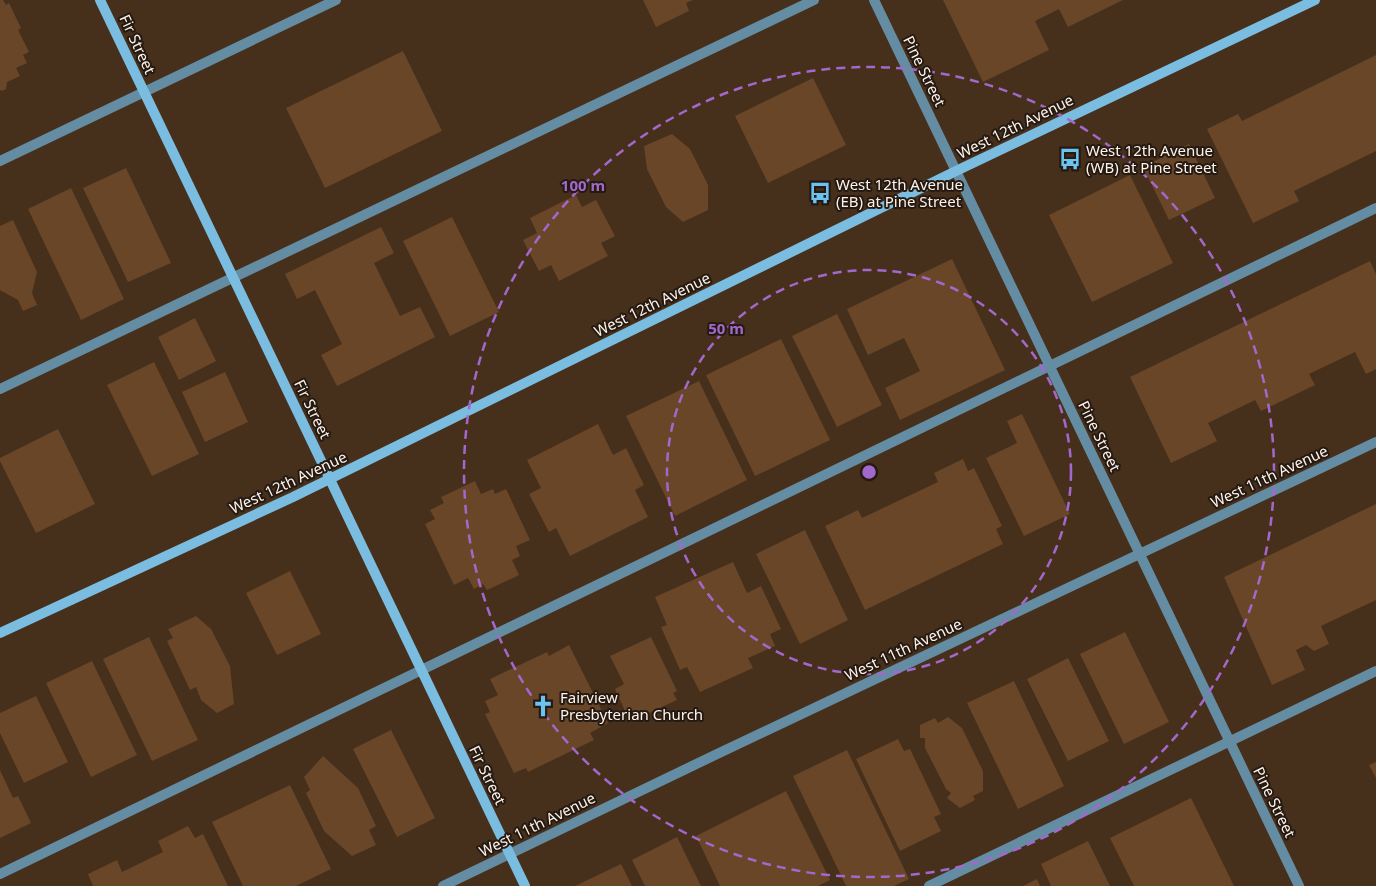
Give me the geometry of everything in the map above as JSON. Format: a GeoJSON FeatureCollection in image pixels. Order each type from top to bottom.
{"type":"FeatureCollection","features":[{"type":"Feature","properties":{"kind":"street","name":"Fir Street"},"geometry":{"type":"LineString","coordinates":[[100,0],[524,886]]}},
{"type":"Feature","properties":{"kind":"street"},"geometry":{"type":"LineString","coordinates":[[0,160],[336,0]]}},
{"type":"Feature","properties":{"kind":"street"},"geometry":{"type":"LineString","coordinates":[[0,389],[814,0]]}},
{"type":"Feature","properties":{"kind":"street","name":"Pine Street"},"geometry":{"type":"LineString","coordinates":[[874,0],[1299,886]]}},
{"type":"Feature","properties":{"kind":"street","name":"West 12th Avenue"},"geometry":{"type":"LineString","coordinates":[[0,633],[330,479],[956,171],[1315,0]]}},
{"type":"Feature","properties":{"kind":"street"},"geometry":{"type":"LineString","coordinates":[[0,874],[1376,208]]}},
{"type":"Feature","properties":{"kind":"street","name":"West 11th Avenue"},"geometry":{"type":"LineString","coordinates":[[443,886],[1376,442]]}},
{"type":"Feature","properties":{"kind":"street"},"geometry":{"type":"LineString","coordinates":[[929,886],[1376,671]]}},
{"type":"Feature","properties":{"kind":"building"},"geometry":{"type":"Polygon","coordinates":[[[0,0],[3,0],[6,5],[9,3],[21,28],[18,30],[29,52],[23,55],[27,63],[16,68],[20,76],[7,82],[6,89],[2,91],[0,90],[0,0]]]}},
{"type":"Feature","properties":{"kind":"building"},"geometry":{"type":"Polygon","coordinates":[[[643,0],[693,0],[686,3],[689,11],[656,27],[643,0]]]}},
{"type":"Feature","properties":{"kind":"building"},"geometry":{"type":"Polygon","coordinates":[[[943,0],[1123,0],[1068,27],[1059,9],[1035,21],[1049,50],[983,82],[943,0]]]}},
{"type":"Feature","properties":{"kind":"building"},"geometry":{"type":"Polygon","coordinates":[[[403,51],[442,131],[325,188],[286,108],[403,51]]]}},
{"type":"Feature","properties":{"kind":"building"},"geometry":{"type":"Polygon","coordinates":[[[1376,55],[1376,151],[1294,191],[1299,201],[1253,223],[1207,129],[1238,114],[1242,121],[1376,55]]]}},
{"type":"Feature","properties":{"kind":"building"},"geometry":{"type":"Polygon","coordinates":[[[813,78],[846,145],[768,183],[735,116],[813,78]]]}},
{"type":"Feature","properties":{"kind":"building"},"geometry":{"type":"Polygon","coordinates":[[[672,134],[690,149],[708,185],[708,210],[683,222],[666,207],[647,169],[644,146],[672,134]]]}},
{"type":"Feature","properties":{"kind":"building"},"geometry":{"type":"Polygon","coordinates":[[[1189,144],[1215,198],[1169,220],[1143,167],[1189,144]]]}},
{"type":"Feature","properties":{"kind":"building"},"geometry":{"type":"Polygon","coordinates":[[[126,168],[171,263],[128,282],[83,188],[126,168]]]}},
{"type":"Feature","properties":{"kind":"building"},"geometry":{"type":"Polygon","coordinates":[[[1130,175],[1173,263],[1092,302],[1049,215],[1130,175]]]}},
{"type":"Feature","properties":{"kind":"building"},"geometry":{"type":"Polygon","coordinates":[[[71,188],[124,299],[81,320],[28,209],[71,188]]]}},
{"type":"Feature","properties":{"kind":"building"},"geometry":{"type":"Polygon","coordinates":[[[576,195],[582,207],[596,200],[615,236],[601,243],[608,256],[559,281],[551,265],[539,271],[523,240],[537,233],[530,218],[576,195]]]}},
{"type":"Feature","properties":{"kind":"building"},"geometry":{"type":"Polygon","coordinates":[[[452,217],[499,312],[450,336],[403,241],[452,217]]]}},
{"type":"Feature","properties":{"kind":"building"},"geometry":{"type":"Polygon","coordinates":[[[13,220],[37,272],[32,293],[37,305],[23,311],[18,300],[0,290],[0,226],[13,220]]]}},
{"type":"Feature","properties":{"kind":"building"},"geometry":{"type":"Polygon","coordinates":[[[381,227],[394,253],[374,263],[400,316],[420,307],[435,337],[337,386],[321,355],[342,344],[315,290],[297,299],[285,274],[381,227]]]}},
{"type":"Feature","properties":{"kind":"building"},"geometry":{"type":"Polygon","coordinates":[[[952,259],[1005,370],[900,420],[885,388],[920,371],[904,338],[868,355],[847,309],[952,259]]]}},
{"type":"Feature","properties":{"kind":"building"},"geometry":{"type":"Polygon","coordinates":[[[1370,261],[1376,274],[1376,369],[1366,374],[1355,352],[1309,374],[1315,385],[1261,411],[1255,400],[1208,423],[1217,441],[1171,463],[1130,377],[1370,261]]]}},
{"type":"Feature","properties":{"kind":"building"},"geometry":{"type":"Polygon","coordinates":[[[837,314],[882,405],[837,427],[792,336],[837,314]]]}},
{"type":"Feature","properties":{"kind":"building"},"geometry":{"type":"Polygon","coordinates":[[[195,318],[216,361],[179,380],[158,337],[195,318]]]}},
{"type":"Feature","properties":{"kind":"building"},"geometry":{"type":"Polygon","coordinates":[[[781,339],[830,440],[755,476],[706,375],[781,339]]]}},
{"type":"Feature","properties":{"kind":"building"},"geometry":{"type":"Polygon","coordinates":[[[154,362],[199,454],[152,476],[107,385],[154,362]]]}},
{"type":"Feature","properties":{"kind":"building"},"geometry":{"type":"Polygon","coordinates":[[[225,372],[248,422],[205,442],[182,392],[225,372]]]}},
{"type":"Feature","properties":{"kind":"building"},"geometry":{"type":"Polygon","coordinates":[[[699,381],[747,480],[675,516],[626,416],[699,381]]]}},
{"type":"Feature","properties":{"kind":"building"},"geometry":{"type":"Polygon","coordinates":[[[1022,414],[1070,514],[1024,536],[986,458],[1017,443],[1007,421],[1022,414]]]}},
{"type":"Feature","properties":{"kind":"building"},"geometry":{"type":"Polygon","coordinates":[[[598,424],[613,455],[626,448],[644,485],[635,490],[648,517],[570,556],[556,528],[549,532],[529,494],[541,488],[527,460],[598,424]]]}},
{"type":"Feature","properties":{"kind":"building"},"geometry":{"type":"Polygon","coordinates":[[[58,429],[95,504],[36,533],[0,458],[58,429]]]}},
{"type":"Feature","properties":{"kind":"building"},"geometry":{"type":"Polygon","coordinates":[[[963,459],[968,471],[974,468],[1002,526],[996,529],[1003,544],[865,610],[825,526],[858,510],[862,518],[938,482],[934,473],[963,459]]]}},
{"type":"Feature","properties":{"kind":"building"},"geometry":{"type":"Polygon","coordinates":[[[475,481],[481,494],[493,489],[495,494],[506,489],[530,540],[516,546],[520,556],[512,560],[519,575],[487,590],[483,584],[474,589],[468,578],[454,585],[425,524],[435,519],[430,510],[444,503],[441,497],[475,481]]]}},
{"type":"Feature","properties":{"kind":"building"},"geometry":{"type":"Polygon","coordinates":[[[1376,504],[1376,600],[1321,626],[1329,644],[1314,651],[1306,645],[1296,650],[1305,670],[1272,685],[1224,577],[1376,504]]]}},
{"type":"Feature","properties":{"kind":"building"},"geometry":{"type":"Polygon","coordinates":[[[805,530],[848,620],[800,644],[756,554],[805,530]]]}},
{"type":"Feature","properties":{"kind":"building"},"geometry":{"type":"Polygon","coordinates":[[[733,562],[747,593],[761,586],[781,629],[770,634],[775,646],[748,658],[753,668],[700,692],[687,667],[680,670],[661,627],[667,625],[655,597],[733,562]]]}},
{"type":"Feature","properties":{"kind":"building"},"geometry":{"type":"Polygon","coordinates":[[[290,571],[321,634],[277,655],[246,593],[290,571]]]}},
{"type":"Feature","properties":{"kind":"building"},"geometry":{"type":"Polygon","coordinates":[[[196,616],[211,629],[230,666],[234,704],[217,713],[201,700],[196,687],[190,690],[167,641],[173,638],[168,629],[196,616]]]}},
{"type":"Feature","properties":{"kind":"building"},"geometry":{"type":"Polygon","coordinates":[[[1125,632],[1169,722],[1124,744],[1080,654],[1125,632]]]}},
{"type":"Feature","properties":{"kind":"building"},"geometry":{"type":"Polygon","coordinates":[[[149,637],[198,740],[152,761],[103,659],[149,637]]]}},
{"type":"Feature","properties":{"kind":"building"},"geometry":{"type":"Polygon","coordinates":[[[651,637],[677,691],[673,693],[677,700],[630,722],[615,689],[624,684],[610,656],[651,637]]]}},
{"type":"Feature","properties":{"kind":"building","name":"Fairview Presbyterian Church"},"geometry":{"type":"Polygon","coordinates":[[[569,645],[608,723],[590,733],[594,740],[528,772],[526,768],[514,773],[485,714],[490,712],[485,701],[498,695],[490,679],[547,652],[549,656],[569,645]]]}},
{"type":"Feature","properties":{"kind":"building"},"geometry":{"type":"Polygon","coordinates":[[[1068,658],[1109,741],[1068,761],[1027,679],[1068,658]]]}},
{"type":"Feature","properties":{"kind":"building"},"geometry":{"type":"Polygon","coordinates":[[[92,661],[137,755],[91,777],[46,683],[92,661]]]}},
{"type":"Feature","properties":{"kind":"building"},"geometry":{"type":"Polygon","coordinates":[[[1014,681],[1064,786],[1018,809],[967,703],[1014,681]]]}},
{"type":"Feature","properties":{"kind":"building"},"geometry":{"type":"Polygon","coordinates":[[[36,696],[68,762],[24,783],[0,733],[0,713],[36,696]]]}},
{"type":"Feature","properties":{"kind":"building"},"geometry":{"type":"Polygon","coordinates":[[[948,717],[962,728],[983,771],[983,791],[973,796],[975,800],[960,808],[947,798],[951,793],[946,789],[925,748],[925,738],[920,738],[920,725],[935,718],[938,723],[948,717]]]}},
{"type":"Feature","properties":{"kind":"building"},"geometry":{"type":"Polygon","coordinates":[[[391,730],[435,818],[397,837],[353,749],[391,730]]]}},
{"type":"Feature","properties":{"kind":"building"},"geometry":{"type":"Polygon","coordinates":[[[898,739],[904,751],[910,749],[941,814],[934,817],[941,831],[900,851],[856,759],[898,739]]]}},
{"type":"Feature","properties":{"kind":"building"},"geometry":{"type":"Polygon","coordinates":[[[847,750],[909,879],[894,886],[846,886],[793,776],[847,750]]]}},
{"type":"Feature","properties":{"kind":"building"},"geometry":{"type":"Polygon","coordinates":[[[323,756],[358,788],[376,826],[369,830],[376,845],[352,856],[324,831],[306,793],[310,790],[304,777],[323,756]]]}},
{"type":"Feature","properties":{"kind":"building"},"geometry":{"type":"Polygon","coordinates":[[[1376,762],[1376,778],[1369,765],[1376,762]]]}},
{"type":"Feature","properties":{"kind":"building"},"geometry":{"type":"Polygon","coordinates":[[[0,770],[13,798],[18,796],[31,823],[0,838],[0,770]]]}},
{"type":"Feature","properties":{"kind":"building"},"geometry":{"type":"Polygon","coordinates":[[[290,785],[331,869],[296,886],[243,886],[212,822],[290,785]]]}},
{"type":"Feature","properties":{"kind":"building"},"geometry":{"type":"Polygon","coordinates":[[[786,791],[830,880],[818,886],[720,886],[696,836],[786,791]]]}},
{"type":"Feature","properties":{"kind":"building"},"geometry":{"type":"Polygon","coordinates":[[[1191,798],[1234,886],[1134,886],[1110,838],[1191,798]]]}},
{"type":"Feature","properties":{"kind":"building"},"geometry":{"type":"Polygon","coordinates":[[[188,826],[195,838],[203,834],[228,886],[93,886],[88,874],[117,860],[122,872],[163,852],[158,841],[188,826]]]}},
{"type":"Feature","properties":{"kind":"building"},"geometry":{"type":"Polygon","coordinates":[[[677,837],[701,886],[645,886],[632,860],[677,837]]]}},
{"type":"Feature","properties":{"kind":"building"},"geometry":{"type":"Polygon","coordinates":[[[1088,841],[1110,886],[1051,886],[1041,864],[1088,841]]]}},
{"type":"Feature","properties":{"kind":"building"},"geometry":{"type":"Polygon","coordinates":[[[621,864],[632,886],[575,886],[621,864]]]}},
{"type":"Feature","properties":{"kind":"building"},"geometry":{"type":"Polygon","coordinates":[[[1037,879],[1040,886],[1023,886],[1037,879]]]}},
{"type":"Feature","properties":{"kind":"place","name":"West 12th Avenue (WB) at Pine Street"},"geometry":{"type":"Point","coordinates":[1070,159]}},
{"type":"Feature","properties":{"kind":"place","name":"West 12th Avenue (EB) at Pine Street"},"geometry":{"type":"Point","coordinates":[820,193]}},
{"type":"Feature","properties":{"kind":"place","name":"Fairview Presbyterian Church"},"geometry":{"type":"Point","coordinates":[543,706]}}]}
